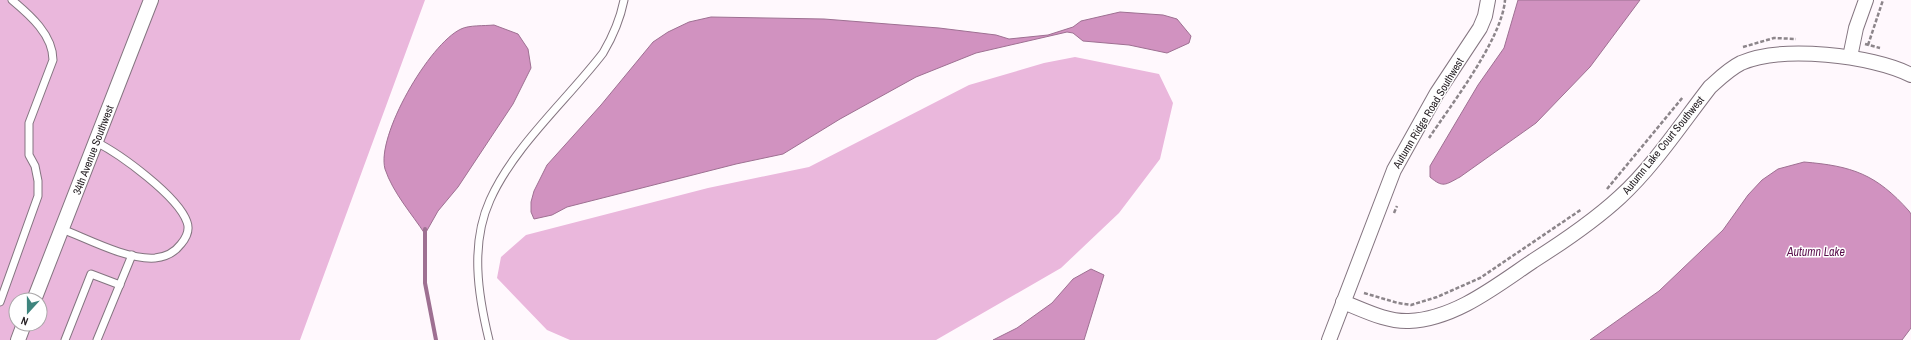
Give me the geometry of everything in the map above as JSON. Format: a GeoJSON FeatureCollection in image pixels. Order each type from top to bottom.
{"type":"FeatureCollection","features":[{"type":"Feature","properties":{"kind":"street","name":"34th Avenue Southwest"},"geometry":{"type":"LineString","coordinates":[[37,292],[151,0]]}},
{"type":"Feature","properties":{"kind":"street","name":"Autumn Ridge Road Southwest"},"geometry":{"type":"LineString","coordinates":[[1329,340],[1394,170],[1437,94],[1480,28],[1485,16],[1488,0]]}},
{"type":"Feature","properties":{"kind":"street"},"geometry":{"type":"LineString","coordinates":[[1850,57],[1852,43],[1866,0]]}},
{"type":"Feature","properties":{"kind":"street","name":"Autumn Lake Court Southwest"},"geometry":{"type":"LineString","coordinates":[[1343,302],[1383,317],[1409,321],[1431,318],[1466,304],[1554,247],[1621,197],[1639,178],[1710,87],[1723,74],[1741,63],[1761,56],[1776,54],[1850,57],[1880,63],[1911,75]]}},
{"type":"Feature","properties":{"kind":"lane"},"geometry":{"type":"LineString","coordinates":[[0,302],[38,196],[38,181],[35,166],[29,155],[29,123],[53,60],[53,50],[44,34],[30,15],[12,0]]}},
{"type":"Feature","properties":{"kind":"lane"},"geometry":{"type":"LineString","coordinates":[[489,340],[482,309],[477,267],[479,240],[490,199],[522,148],[603,53],[613,37],[624,0]]}},
{"type":"Feature","properties":{"kind":"lane"},"geometry":{"type":"LineString","coordinates":[[62,229],[132,255],[155,258],[168,255],[184,242],[187,234],[187,222],[182,211],[152,182],[115,152],[96,142]]}},
{"type":"Feature","properties":{"kind":"lane"},"geometry":{"type":"LineString","coordinates":[[97,340],[132,255]]}},
{"type":"Feature","properties":{"kind":"lane"},"geometry":{"type":"LineString","coordinates":[[65,340],[92,274],[120,285]]}},
{"type":"Feature","properties":{"kind":"path"},"geometry":{"type":"LineString","coordinates":[[1427,141],[1470,77],[1489,43],[1499,23],[1505,0]]}},
{"type":"Feature","properties":{"kind":"path"},"geometry":{"type":"LineString","coordinates":[[1852,43],[1868,45],[1883,0]]}},
{"type":"Feature","properties":{"kind":"path"},"geometry":{"type":"LineString","coordinates":[[1737,49],[1750,43],[1774,38],[1802,39]]}},
{"type":"Feature","properties":{"kind":"path"},"geometry":{"type":"LineString","coordinates":[[1602,195],[1687,92]]}},
{"type":"Feature","properties":{"kind":"path"},"geometry":{"type":"LineString","coordinates":[[1394,213],[1399,199]]}},
{"type":"Feature","properties":{"kind":"path"},"geometry":{"type":"LineString","coordinates":[[1364,293],[1398,303],[1411,305],[1437,297],[1480,278],[1583,208]]}},
{"type":"Feature","properties":{"kind":"shaded area"},"geometry":{"type":"Polygon","coordinates":[[[0,0],[425,0],[300,340],[0,340],[0,0]]]}},
{"type":"Feature","properties":{"kind":"shaded area"},"geometry":{"type":"Polygon","coordinates":[[[1075,57],[1159,74],[1173,103],[1160,159],[1119,213],[1061,268],[936,340],[570,340],[547,330],[497,278],[501,257],[526,235],[708,188],[809,167],[969,85],[1044,63],[1075,57]]]}},
{"type":"Feature","properties":{"kind":"water"},"geometry":{"type":"Polygon","coordinates":[[[1518,0],[1640,0],[1590,67],[1536,123],[1460,177],[1444,184],[1438,183],[1430,177],[1430,166],[1478,85],[1504,48],[1518,0]]]}},
{"type":"Feature","properties":{"kind":"water"},"geometry":{"type":"Polygon","coordinates":[[[1120,12],[1163,15],[1177,19],[1191,36],[1189,43],[1167,53],[1129,45],[1083,41],[1073,33],[1067,32],[976,53],[916,77],[840,119],[783,154],[736,164],[567,207],[552,215],[534,219],[531,212],[531,202],[534,191],[547,165],[601,105],[653,42],[668,32],[689,22],[711,17],[824,19],[939,28],[996,35],[1009,39],[1048,35],[1073,27],[1081,21],[1120,12]]]}},
{"type":"Feature","properties":{"kind":"water"},"geometry":{"type":"Polygon","coordinates":[[[494,25],[518,34],[528,49],[531,68],[513,104],[458,187],[438,211],[425,234],[388,178],[385,169],[384,154],[389,135],[408,92],[434,53],[448,38],[464,28],[494,25]]]}},
{"type":"Feature","properties":{"kind":"water","name":"Autumn Lake"},"geometry":{"type":"Polygon","coordinates":[[[1804,162],[1836,166],[1862,174],[1885,188],[1897,198],[1911,214],[1911,328],[1902,340],[1590,340],[1659,291],[1723,230],[1748,195],[1762,180],[1778,169],[1804,162]]]}},
{"type":"Feature","properties":{"kind":"water"},"geometry":{"type":"Polygon","coordinates":[[[1091,269],[1104,275],[1084,340],[993,340],[1017,328],[1052,303],[1073,279],[1091,269]]]}},
{"type":"Feature","properties":{"kind":"waterway"},"geometry":{"type":"LineString","coordinates":[[425,229],[425,283],[436,340]]}}]}
